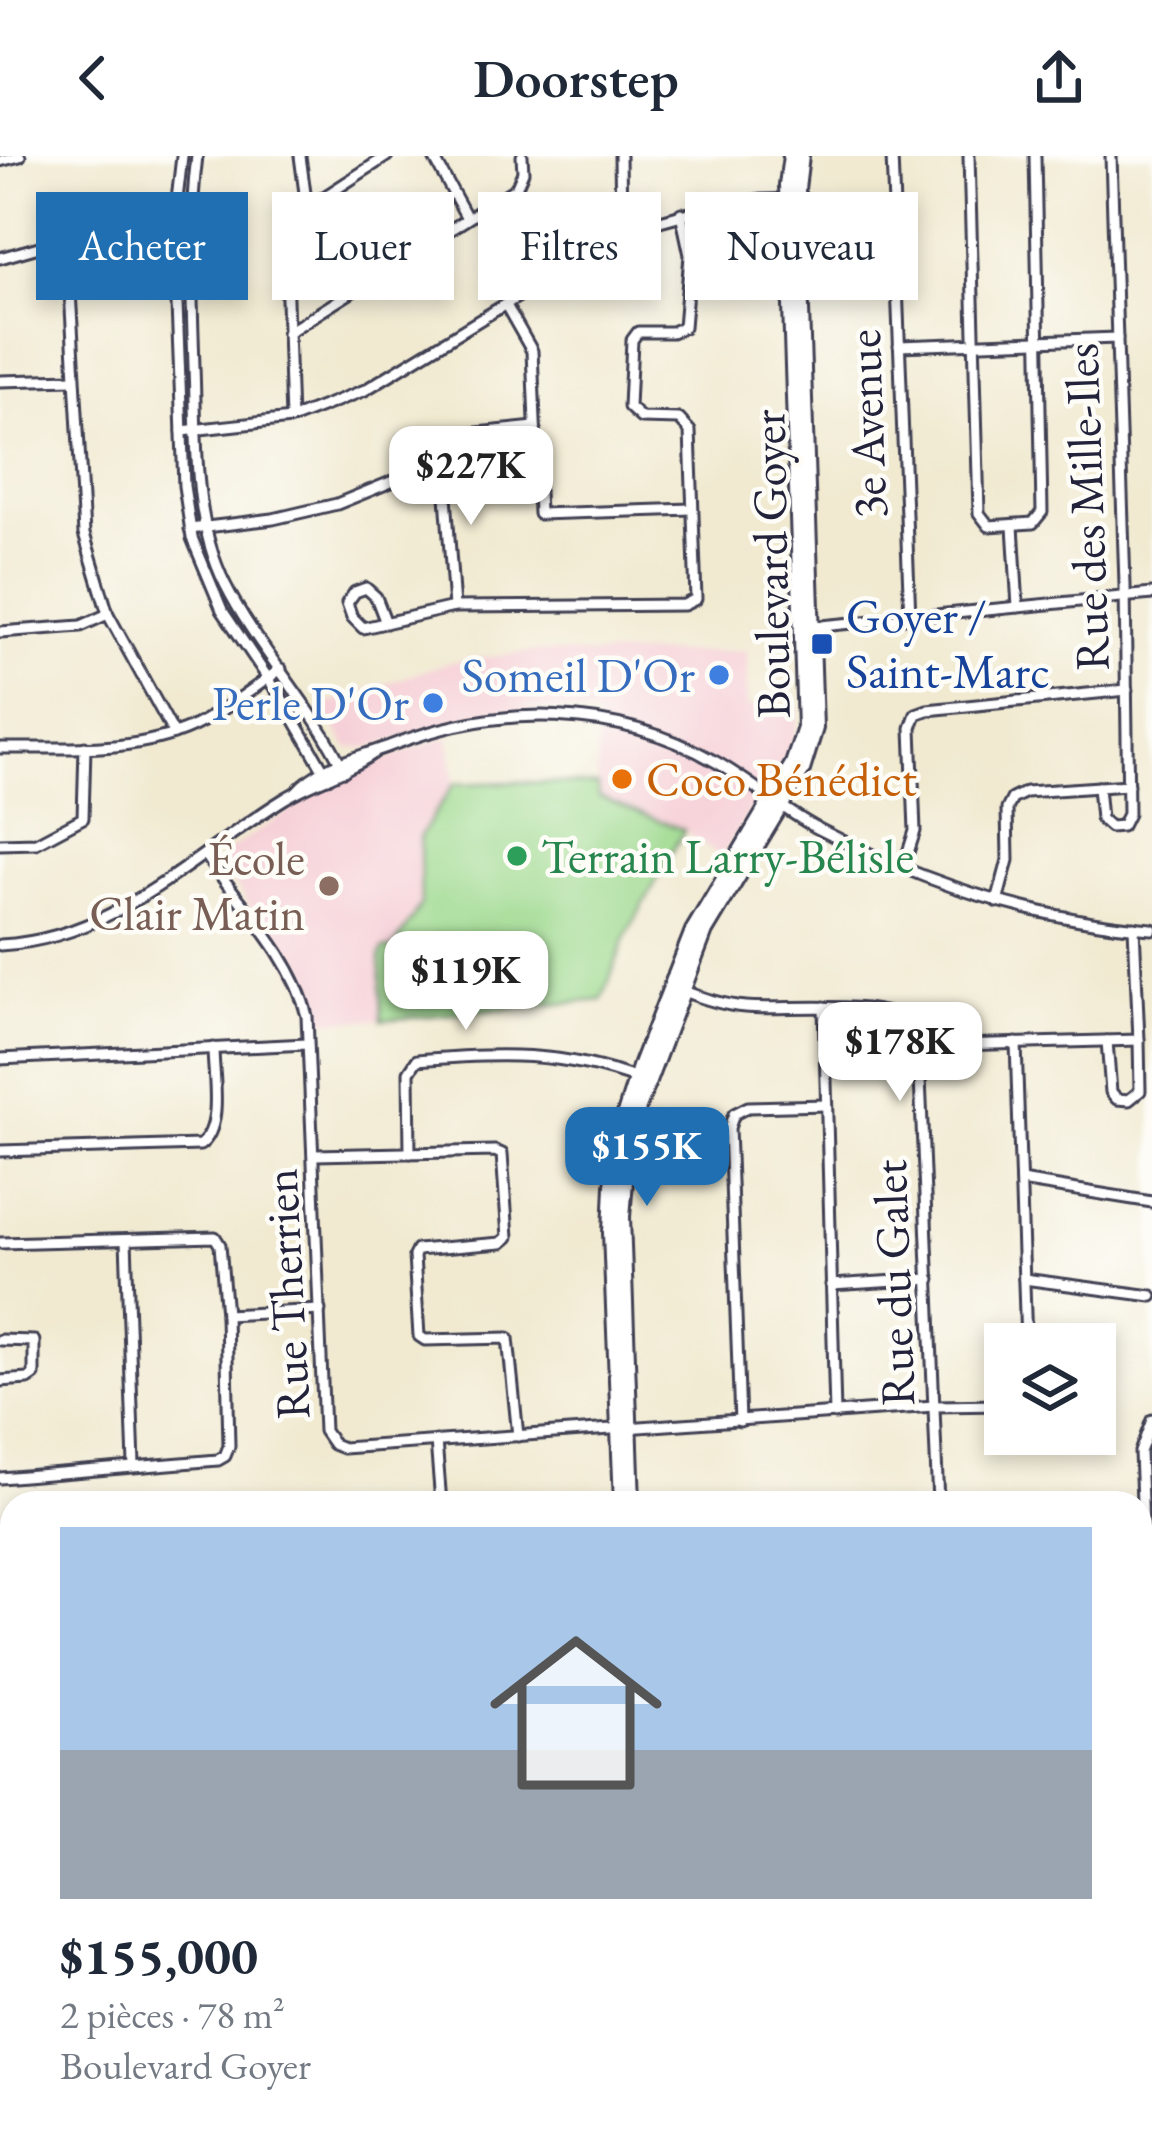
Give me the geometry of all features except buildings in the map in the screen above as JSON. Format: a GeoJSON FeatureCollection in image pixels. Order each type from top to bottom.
{"type":"FeatureCollection","features":[{"type":"Feature","properties":{"kind":"street"},"geometry":{"type":"LineString","coordinates":[[0,161],[20,156]]}},
{"type":"Feature","properties":{"kind":"street"},"geometry":{"type":"LineString","coordinates":[[178,192],[182,156]]}},
{"type":"Feature","properties":{"kind":"street"},"geometry":{"type":"LineString","coordinates":[[193,192],[197,156]]}},
{"type":"Feature","properties":{"kind":"street"},"geometry":{"type":"LineString","coordinates":[[300,156],[305,192]]}},
{"type":"Feature","properties":{"kind":"street"},"geometry":{"type":"LineString","coordinates":[[332,192],[387,156]]}},
{"type":"Feature","properties":{"kind":"street"},"geometry":{"type":"LineString","coordinates":[[433,156],[467,218]]}},
{"type":"Feature","properties":{"kind":"street"},"geometry":{"type":"LineString","coordinates":[[287,334],[516,188],[523,172],[522,156]]}},
{"type":"Feature","properties":{"kind":"street"},"geometry":{"type":"LineString","coordinates":[[620,156],[621,192]]}},
{"type":"Feature","properties":{"kind":"street","name":"Boulevard Goyer"},"geometry":{"type":"LineString","coordinates":[[791,156],[793,192]]}},
{"type":"Feature","properties":{"kind":"street","name":"Boulevard Goyer"},"geometry":{"type":"LineString","coordinates":[[794,192],[801,156]]}},
{"type":"Feature","properties":{"kind":"street","name":"3e Avenue"},"geometry":{"type":"LineString","coordinates":[[892,156],[910,618]]}},
{"type":"Feature","properties":{"kind":"street"},"geometry":{"type":"LineString","coordinates":[[969,156],[979,513],[989,526],[1033,523],[1042,512],[1035,156]]}},
{"type":"Feature","properties":{"kind":"street","name":"Rue des Mille-Iles"},"geometry":{"type":"LineString","coordinates":[[1111,156],[1128,785]]}},
{"type":"Feature","properties":{"kind":"street"},"geometry":{"type":"LineString","coordinates":[[661,219],[685,212]]}},
{"type":"Feature","properties":{"kind":"street"},"geometry":{"type":"LineString","coordinates":[[386,623],[376,597],[366,588],[355,592],[347,603],[363,628],[386,623],[454,607],[684,605],[697,598],[690,431],[679,419],[640,418],[629,407],[632,340],[638,332],[672,332],[684,327],[690,255],[681,213]]}},
{"type":"Feature","properties":{"kind":"street"},"geometry":{"type":"LineString","coordinates":[[0,258],[36,248]]}},
{"type":"Feature","properties":{"kind":"street"},"geometry":{"type":"LineString","coordinates":[[70,300],[84,534],[108,614],[174,734]]}},
{"type":"Feature","properties":{"kind":"street"},"geometry":{"type":"LineString","coordinates":[[177,300],[190,529],[219,605],[326,774]]}},
{"type":"Feature","properties":{"kind":"street"},"geometry":{"type":"LineString","coordinates":[[192,300],[206,527],[230,594],[342,767]]}},
{"type":"Feature","properties":{"kind":"street"},"geometry":{"type":"LineString","coordinates":[[286,300],[290,419]]}},
{"type":"Feature","properties":{"kind":"street"},"geometry":{"type":"LineString","coordinates":[[182,431],[290,419],[365,390],[518,300]]}},
{"type":"Feature","properties":{"kind":"street","name":"Boulevard Goyer"},"geometry":{"type":"LineString","coordinates":[[631,1491],[612,1206],[619,1143],[704,908],[776,802],[803,738],[809,627],[797,300]]}},
{"type":"Feature","properties":{"kind":"street"},"geometry":{"type":"LineString","coordinates":[[507,307],[532,351],[539,514],[692,509]]}},
{"type":"Feature","properties":{"kind":"street"},"geometry":{"type":"LineString","coordinates":[[899,346],[1117,338]]}},
{"type":"Feature","properties":{"kind":"street"},"geometry":{"type":"LineString","coordinates":[[0,381],[73,380]]}},
{"type":"Feature","properties":{"kind":"street"},"geometry":{"type":"LineString","coordinates":[[190,529],[273,519],[337,504],[430,466],[467,434],[535,427]]}},
{"type":"Feature","properties":{"kind":"street"},"geometry":{"type":"LineString","coordinates":[[430,466],[446,496],[454,607]]}},
{"type":"Feature","properties":{"kind":"street"},"geometry":{"type":"LineString","coordinates":[[1012,526],[1018,607]]}},
{"type":"Feature","properties":{"kind":"street"},"geometry":{"type":"LineString","coordinates":[[809,627],[1152,594]]}},
{"type":"Feature","properties":{"kind":"street"},"geometry":{"type":"LineString","coordinates":[[0,632],[68,628],[108,614]]}},
{"type":"Feature","properties":{"kind":"street"},"geometry":{"type":"LineString","coordinates":[[0,748],[137,744],[174,734],[208,718],[281,669]]}},
{"type":"Feature","properties":{"kind":"street"},"geometry":{"type":"LineString","coordinates":[[903,868],[915,831],[911,723],[916,714],[1126,690]]}},
{"type":"Feature","properties":{"kind":"street"},"geometry":{"type":"LineString","coordinates":[[0,945],[46,939],[98,921],[148,894],[296,792],[376,751],[469,722],[521,716],[572,716],[663,737],[714,761],[820,829],[903,868],[997,902],[1054,916],[1152,929]]}},
{"type":"Feature","properties":{"kind":"street"},"geometry":{"type":"LineString","coordinates":[[0,844],[36,843],[82,819],[86,814],[85,747]]}},
{"type":"Feature","properties":{"kind":"street"},"geometry":{"type":"LineString","coordinates":[[997,902],[1007,868],[1007,809],[1012,799],[1026,793],[1098,787],[1128,785],[1127,819],[1114,828],[1101,819],[1098,787]]}},
{"type":"Feature","properties":{"kind":"street","name":"Rue Therrien"},"geometry":{"type":"LineString","coordinates":[[205,854],[302,995],[315,1155],[324,1431],[333,1444],[343,1448],[984,1405]]}},
{"type":"Feature","properties":{"kind":"street"},"geometry":{"type":"LineString","coordinates":[[1107,1041],[1111,1092],[1117,1099],[1130,1100],[1140,1091],[1134,927]]}},
{"type":"Feature","properties":{"kind":"street"},"geometry":{"type":"LineString","coordinates":[[675,988],[705,1000],[746,1007],[824,1007],[904,1017],[918,1030],[919,1046],[1138,1040]]}},
{"type":"Feature","properties":{"kind":"street"},"geometry":{"type":"LineString","coordinates":[[824,1007],[836,1414]]}},
{"type":"Feature","properties":{"kind":"street"},"geometry":{"type":"LineString","coordinates":[[1016,1043],[1025,1323]]}},
{"type":"Feature","properties":{"kind":"street"},"geometry":{"type":"LineString","coordinates":[[0,1059],[307,1044]]}},
{"type":"Feature","properties":{"kind":"street","name":"Rue du Galet"},"geometry":{"type":"LineString","coordinates":[[919,1046],[938,1491]]}},
{"type":"Feature","properties":{"kind":"street"},"geometry":{"type":"LineString","coordinates":[[0,1151],[200,1145],[208,1140],[213,1125],[213,1048]]}},
{"type":"Feature","properties":{"kind":"street"},"geometry":{"type":"LineString","coordinates":[[410,1153],[409,1072],[417,1060],[550,1055],[640,1080]]}},
{"type":"Feature","properties":{"kind":"street"},"geometry":{"type":"LineString","coordinates":[[740,1420],[729,1128],[734,1114],[748,1107],[826,1106]]}},
{"type":"Feature","properties":{"kind":"street"},"geometry":{"type":"LineString","coordinates":[[315,1155],[495,1151],[505,1159],[508,1237],[501,1243],[427,1247],[414,1256],[418,1336],[424,1340],[508,1338],[518,1436]]}},
{"type":"Feature","properties":{"kind":"street"},"geometry":{"type":"LineString","coordinates":[[1021,1181],[1152,1202]]}},
{"type":"Feature","properties":{"kind":"street"},"geometry":{"type":"LineString","coordinates":[[0,1243],[214,1237],[220,1245],[226,1315],[229,1446],[218,1460],[0,1478]]}},
{"type":"Feature","properties":{"kind":"street"},"geometry":{"type":"LineString","coordinates":[[126,1240],[134,1465]]}},
{"type":"Feature","properties":{"kind":"street"},"geometry":{"type":"LineString","coordinates":[[831,1285],[930,1279]]}},
{"type":"Feature","properties":{"kind":"street"},"geometry":{"type":"LineString","coordinates":[[1024,1279],[1152,1296]]}},
{"type":"Feature","properties":{"kind":"street"},"geometry":{"type":"LineString","coordinates":[[226,1315],[320,1310]]}},
{"type":"Feature","properties":{"kind":"street"},"geometry":{"type":"LineString","coordinates":[[0,1340],[34,1340],[36,1366],[28,1379],[0,1381]]}},
{"type":"Feature","properties":{"kind":"street"},"geometry":{"type":"LineString","coordinates":[[1143,1491],[1140,1452],[1152,1420]]}},
{"type":"Feature","properties":{"kind":"street","name":"Boulevard Goyer"},"geometry":{"type":"LineString","coordinates":[[622,1491],[624,1428]]}},
{"type":"Feature","properties":{"kind":"street"},"geometry":{"type":"LineString","coordinates":[[436,1441],[440,1491]]}},
{"type":"Feature","properties":{"kind":"street"},"geometry":{"type":"LineString","coordinates":[[24,2151],[49,2151]]}},
{"type":"Feature","properties":{"kind":"shaded area"},"geometry":{"type":"Polygon","coordinates":[[[539,651],[591,655],[747,651],[747,707],[798,706],[796,732],[784,759],[721,857],[684,830],[598,797],[596,716],[547,710],[497,713],[373,747],[348,748],[321,706],[450,662],[539,651]]]}},
{"type":"Feature","properties":{"kind":"shaded area","name":"École Clair Matin"},"geometry":{"type":"Polygon","coordinates":[[[449,736],[454,784],[420,836],[421,904],[394,948],[380,957],[382,1020],[315,1020],[310,994],[224,868],[225,853],[347,773],[449,736]]]}},
{"type":"Feature","properties":{"kind":"green space"},"geometry":{"type":"Polygon","coordinates":[[[454,784],[598,785],[599,797],[684,830],[625,938],[602,1000],[382,1020],[380,957],[383,949],[394,948],[421,904],[420,836],[454,784]]]}},
{"type":"Feature","properties":{"kind":"place","name":"Goyer / Saint-Marc"},"geometry":{"type":"Point","coordinates":[822,644]}},
{"type":"Feature","properties":{"kind":"place","name":"Someil D'Or"},"geometry":{"type":"Point","coordinates":[719,675]}},
{"type":"Feature","properties":{"kind":"place","name":"Perle D'Or"},"geometry":{"type":"Point","coordinates":[433,703]}},
{"type":"Feature","properties":{"kind":"place","name":"Coco Bénédict"},"geometry":{"type":"Point","coordinates":[622,779]}},
{"type":"Feature","properties":{"kind":"place","name":"Terrain Larry-Bélisle"},"geometry":{"type":"Point","coordinates":[517,856]}},
{"type":"Feature","properties":{"kind":"place","name":"École Clair Matin"},"geometry":{"type":"Point","coordinates":[329,886]}}]}
